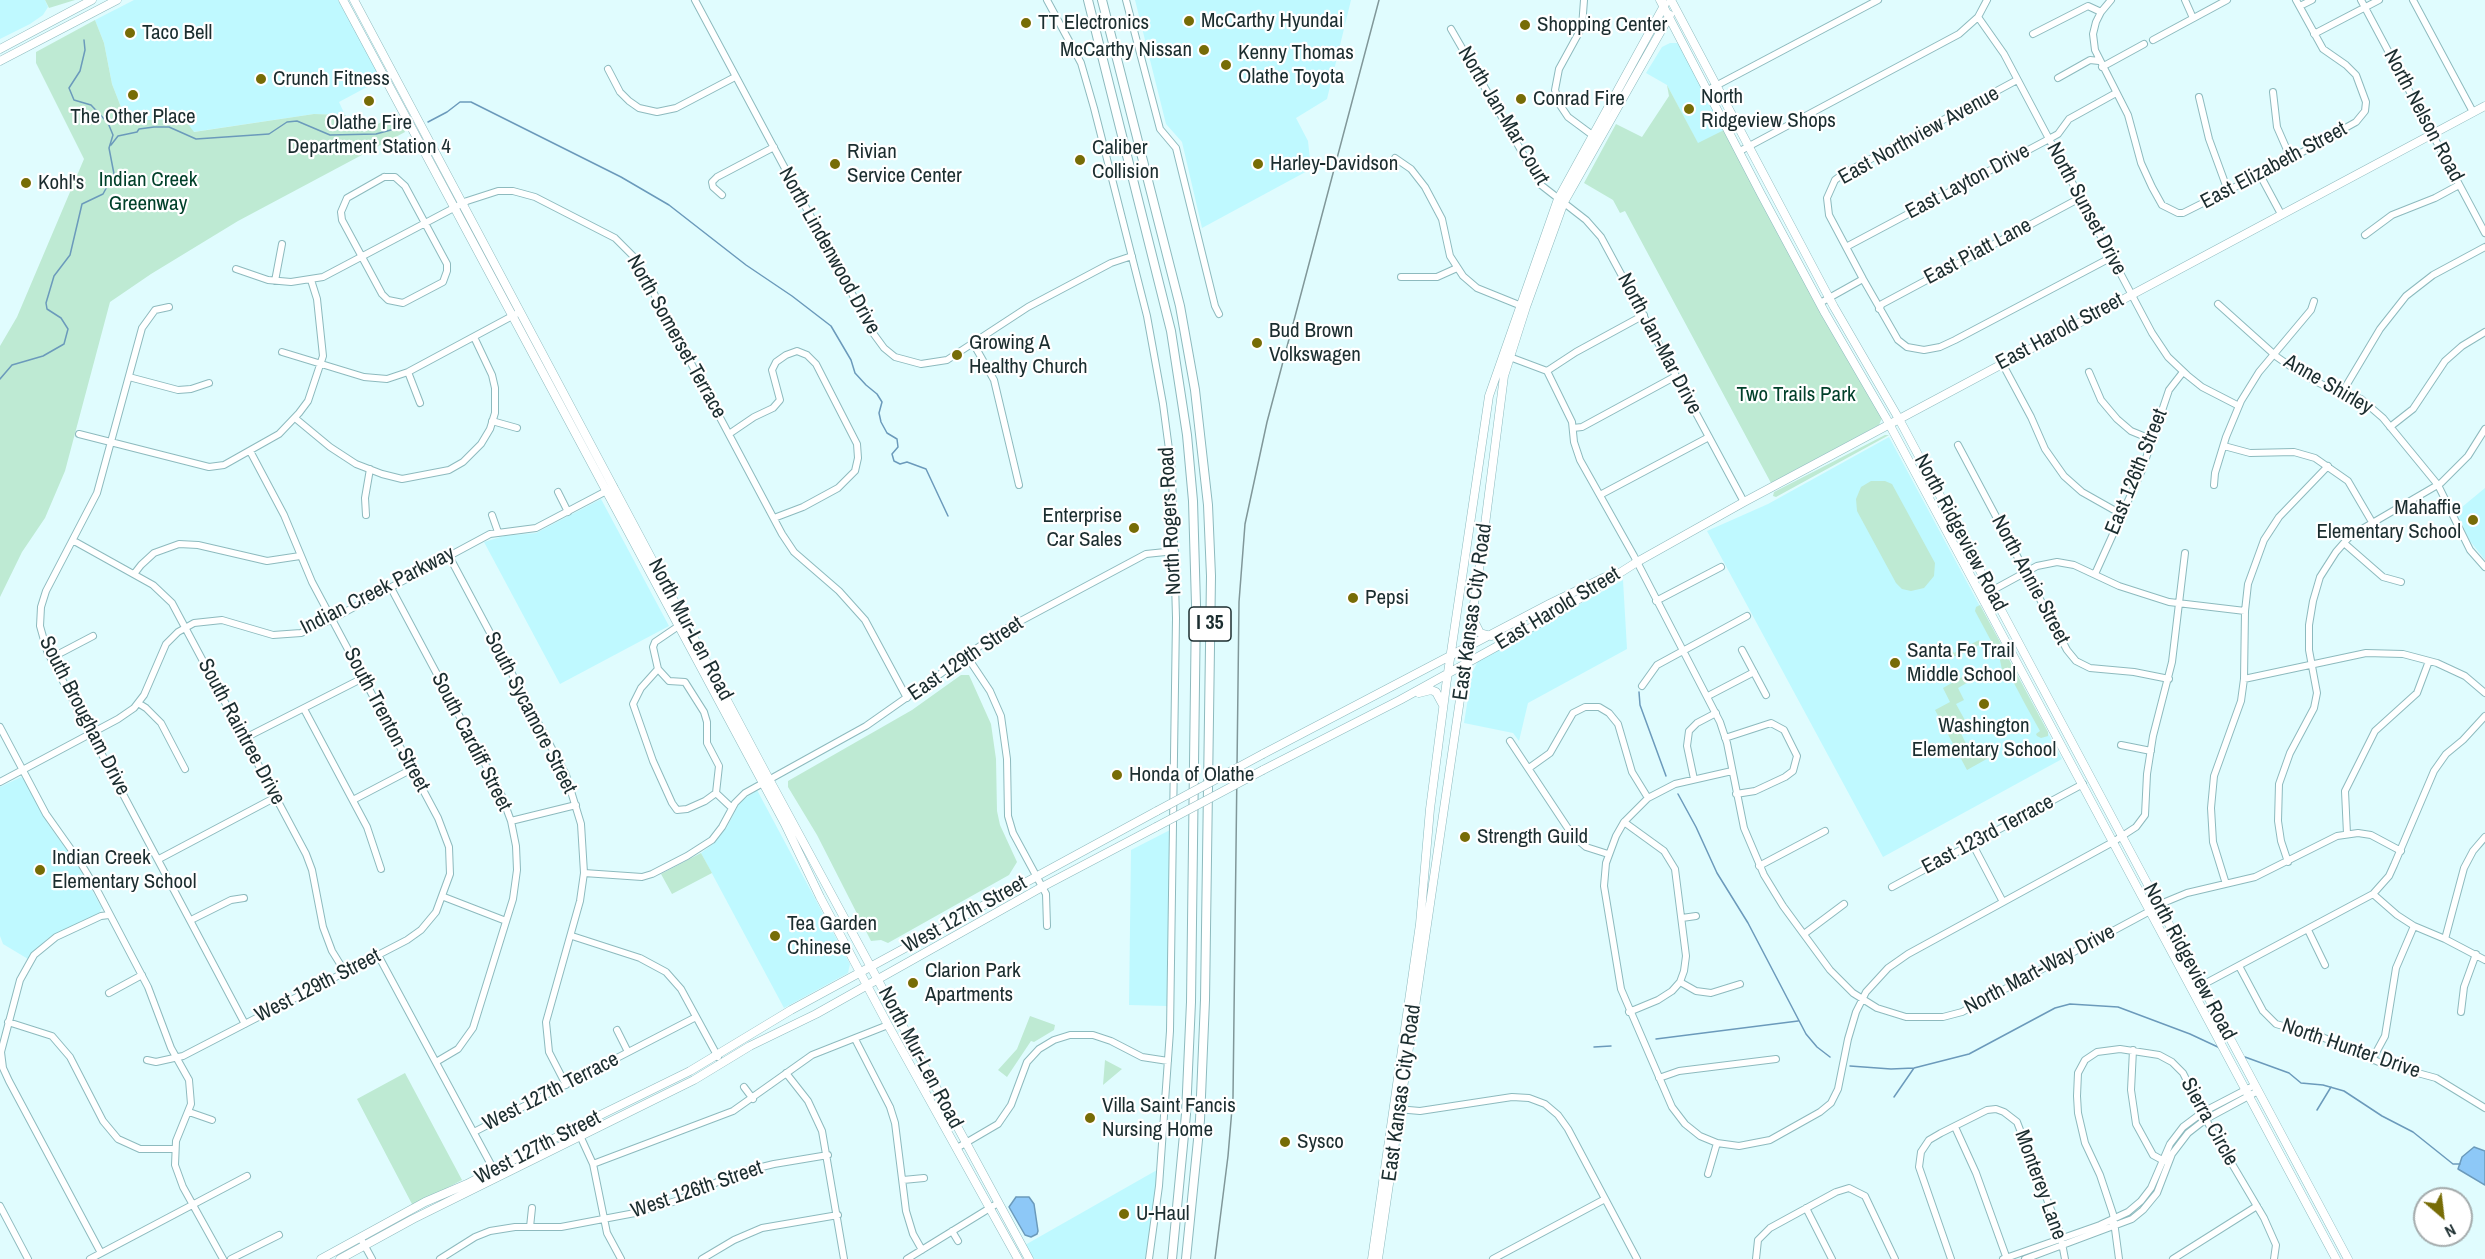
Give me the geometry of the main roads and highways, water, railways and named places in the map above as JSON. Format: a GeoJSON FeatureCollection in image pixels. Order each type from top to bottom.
{"type":"FeatureCollection","features":[{"type":"Feature","properties":{"kind":"highway","name":"I 35"},"geometry":{"type":"LineString","coordinates":[[1088,0],[1171,332],[1187,435],[1193,501],[1196,605],[1191,1002],[1186,1114],[1172,1259]]}},
{"type":"Feature","properties":{"kind":"highway","name":"I 35"},"geometry":{"type":"LineString","coordinates":[[1102,0],[1180,306],[1197,399],[1207,495],[1210,588],[1205,1000],[1199,1131],[1186,1259]]}},
{"type":"Feature","properties":{"kind":"main road"},"geometry":{"type":"LineString","coordinates":[[0,48],[92,0]]}},
{"type":"Feature","properties":{"kind":"main road"},"geometry":{"type":"LineString","coordinates":[[0,61],[117,0]]}},
{"type":"Feature","properties":{"kind":"main road","name":"North Mur-Len Road"},"geometry":{"type":"LineString","coordinates":[[343,0],[516,314],[606,491],[682,624],[1029,1259]]}},
{"type":"Feature","properties":{"kind":"main road","name":"North Mur-Len Road"},"geometry":{"type":"LineString","coordinates":[[354,0],[458,206]]}},
{"type":"Feature","properties":{"kind":"main road","name":"North Ridgeview Road"},"geometry":{"type":"LineString","coordinates":[[1669,2],[1669,17],[1820,303],[1890,424],[2336,1259]]}},
{"type":"Feature","properties":{"kind":"main road","name":"North Ridgeview Road"},"geometry":{"type":"LineString","coordinates":[[1669,2],[1717,86],[1829,298],[1899,419],[2348,1259]]}},
{"type":"Feature","properties":{"kind":"main road","name":"East Kansas City Road"},"geometry":{"type":"LineString","coordinates":[[1378,1259],[1420,924],[1430,809],[1489,396],[1506,356],[1561,200],[1669,2]]}},
{"type":"Feature","properties":{"kind":"main road","name":"East Kansas City Road"},"geometry":{"type":"LineString","coordinates":[[1595,137],[1669,17]]}},
{"type":"Feature","properties":{"kind":"main road","name":"East Harold Street"},"geometry":{"type":"LineString","coordinates":[[1448,673],[1552,616],[1637,562],[1744,502],[2485,106]]}},
{"type":"Feature","properties":{"kind":"main road","name":"North Mur-Len Road"},"geometry":{"type":"LineString","coordinates":[[516,314],[614,487],[682,624]]}},
{"type":"Feature","properties":{"kind":"main road","name":"East Kansas City Road"},"geometry":{"type":"LineString","coordinates":[[1372,1259],[1466,664],[1506,356]]}},
{"type":"Feature","properties":{"kind":"main road","name":"East Harold Street"},"geometry":{"type":"LineString","coordinates":[[1451,658],[1551,603],[1637,562]]}},
{"type":"Feature","properties":{"kind":"main road"},"geometry":{"type":"LineString","coordinates":[[1472,618],[1481,633],[1492,636]]}},
{"type":"Feature","properties":{"kind":"main road","name":"West 127th Street"},"geometry":{"type":"LineString","coordinates":[[340,1259],[425,1202],[649,1093],[791,1010],[871,968],[1035,875],[1263,754],[1451,658]]}},
{"type":"Feature","properties":{"kind":"main road","name":"West 127th Street"},"geometry":{"type":"LineString","coordinates":[[321,1259],[413,1219],[656,1100],[878,980],[1042,887],[1448,673]]}},
{"type":"Feature","properties":{"kind":"main road"},"geometry":{"type":"LineString","coordinates":[[1400,700],[1431,690],[1437,693],[1444,707]]}},
{"type":"Feature","properties":{"kind":"main road","name":"North Mur-Len Road"},"geometry":{"type":"LineString","coordinates":[[766,781],[867,986],[1018,1259]]}},
{"type":"Feature","properties":{"kind":"waterway"},"geometry":{"type":"LineString","coordinates":[[0,379],[12,365],[43,356],[64,344],[68,329],[61,318],[47,309],[46,303],[54,276],[70,255],[82,204],[103,194],[114,174],[109,148],[113,135],[108,123],[91,105],[74,100],[69,88],[80,71],[85,50],[84,40]]}},
{"type":"Feature","properties":{"kind":"waterway"},"geometry":{"type":"LineString","coordinates":[[428,122],[460,102],[471,102],[621,177],[669,205],[746,265],[792,296],[831,326],[851,360],[855,373],[882,402],[879,413],[881,422],[887,433],[897,439],[898,447],[892,454],[894,461],[900,464],[907,462],[926,469],[948,516]]}},
{"type":"Feature","properties":{"kind":"waterway"},"geometry":{"type":"LineString","coordinates":[[111,145],[118,136],[154,127],[169,127],[196,139],[269,134],[287,122],[297,121],[330,135],[376,134],[402,127]]}},
{"type":"Feature","properties":{"kind":"waterway"},"geometry":{"type":"LineString","coordinates":[[1639,692],[1640,705],[1666,776]]}},
{"type":"Feature","properties":{"kind":"waterway"},"geometry":{"type":"LineString","coordinates":[[1678,794],[1717,873],[1748,923],[1806,1034],[1830,1057]]}},
{"type":"Feature","properties":{"kind":"waterway"},"geometry":{"type":"LineString","coordinates":[[1850,1066],[1914,1068],[1969,1054],[2055,1008],[2070,1004],[2118,1007],[2190,1034],[2220,1048]]}},
{"type":"Feature","properties":{"kind":"waterway"},"geometry":{"type":"LineString","coordinates":[[1656,1039],[1798,1021]]}},
{"type":"Feature","properties":{"kind":"waterway"},"geometry":{"type":"LineString","coordinates":[[1594,1047],[1611,1046]]}},
{"type":"Feature","properties":{"kind":"waterway"},"geometry":{"type":"LineString","coordinates":[[2245,1057],[2289,1073],[2301,1083],[2323,1085],[2344,1091],[2382,1116],[2413,1132],[2453,1164],[2460,1164]]}},
{"type":"Feature","properties":{"kind":"waterway"},"geometry":{"type":"LineString","coordinates":[[1894,1097],[1914,1068]]}},
{"type":"Feature","properties":{"kind":"waterway"},"geometry":{"type":"LineString","coordinates":[[2317,1110],[2331,1087]]}},
{"type":"Feature","properties":{"kind":"railway"},"geometry":{"type":"LineString","coordinates":[[1215,1259],[1233,1097],[1239,602],[1245,524],[1267,422],[1379,0]]}},
{"type":"Feature","properties":{"kind":"place","name":"McCarthy Hyundai"},"geometry":{"type":"Point","coordinates":[1189,21]}},
{"type":"Feature","properties":{"kind":"place","name":"TT Electronics"},"geometry":{"type":"Point","coordinates":[1026,23]}},
{"type":"Feature","properties":{"kind":"place","name":"Shopping Center"},"geometry":{"type":"Point","coordinates":[1525,25]}},
{"type":"Feature","properties":{"kind":"place","name":"Taco Bell"},"geometry":{"type":"Point","coordinates":[130,33]}},
{"type":"Feature","properties":{"kind":"place","name":"McCarthy Nissan"},"geometry":{"type":"Point","coordinates":[1204,50]}},
{"type":"Feature","properties":{"kind":"place","name":"Kenny Thomas Olathe Toyota"},"geometry":{"type":"Point","coordinates":[1226,65]}},
{"type":"Feature","properties":{"kind":"place","name":"Crunch Fitness"},"geometry":{"type":"Point","coordinates":[261,79]}},
{"type":"Feature","properties":{"kind":"place","name":"The Other Place"},"geometry":{"type":"Point","coordinates":[133,95]}},
{"type":"Feature","properties":{"kind":"place","name":"Conrad Fire"},"geometry":{"type":"Point","coordinates":[1521,99]}},
{"type":"Feature","properties":{"kind":"place","name":"Olathe Fire Department Station 4"},"geometry":{"type":"Point","coordinates":[369,101]}},
{"type":"Feature","properties":{"kind":"place","name":"North Ridgeview Shops"},"geometry":{"type":"Point","coordinates":[1689,109]}},
{"type":"Feature","properties":{"kind":"place","name":"Caliber Collision"},"geometry":{"type":"Point","coordinates":[1080,160]}},
{"type":"Feature","properties":{"kind":"place","name":"Rivian Service Center"},"geometry":{"type":"Point","coordinates":[835,164]}},
{"type":"Feature","properties":{"kind":"place","name":"Harley-Davidson"},"geometry":{"type":"Point","coordinates":[1258,164]}},
{"type":"Feature","properties":{"kind":"place","name":"Kohl's"},"geometry":{"type":"Point","coordinates":[26,183]}},
{"type":"Feature","properties":{"kind":"place","name":"Bud Brown Volkswagen"},"geometry":{"type":"Point","coordinates":[1257,343]}},
{"type":"Feature","properties":{"kind":"place","name":"Growing A Healthy Church"},"geometry":{"type":"Point","coordinates":[957,355]}},
{"type":"Feature","properties":{"kind":"place","name":"Mahaffie Elementary School"},"geometry":{"type":"Point","coordinates":[2473,520]}},
{"type":"Feature","properties":{"kind":"place","name":"Enterprise Car Sales"},"geometry":{"type":"Point","coordinates":[1134,528]}},
{"type":"Feature","properties":{"kind":"place","name":"Pepsi"},"geometry":{"type":"Point","coordinates":[1353,598]}},
{"type":"Feature","properties":{"kind":"place","name":"Santa Fe Trail Middle School"},"geometry":{"type":"Point","coordinates":[1895,663]}},
{"type":"Feature","properties":{"kind":"place","name":"Washington Elementary School"},"geometry":{"type":"Point","coordinates":[1984,704]}},
{"type":"Feature","properties":{"kind":"place","name":"Honda of Olathe"},"geometry":{"type":"Point","coordinates":[1117,775]}},
{"type":"Feature","properties":{"kind":"place","name":"Strength Guild"},"geometry":{"type":"Point","coordinates":[1465,837]}},
{"type":"Feature","properties":{"kind":"place","name":"Indian Creek Elementary School"},"geometry":{"type":"Point","coordinates":[40,870]}},
{"type":"Feature","properties":{"kind":"place","name":"Tea Garden Chinese"},"geometry":{"type":"Point","coordinates":[775,936]}},
{"type":"Feature","properties":{"kind":"place","name":"Clarion Park Apartments"},"geometry":{"type":"Point","coordinates":[913,983]}},
{"type":"Feature","properties":{"kind":"place","name":"Villa Saint Fancis Nursing Home"},"geometry":{"type":"Point","coordinates":[1090,1118]}},
{"type":"Feature","properties":{"kind":"place","name":"Sysco"},"geometry":{"type":"Point","coordinates":[1285,1142]}},
{"type":"Feature","properties":{"kind":"place","name":"U-Haul"},"geometry":{"type":"Point","coordinates":[1124,1214]}},
{"type":"Feature","properties":{"kind":"park label","name":"Indian Creek Greenway"},"geometry":{"type":"Point","coordinates":[148,192]}},
{"type":"Feature","properties":{"kind":"park label","name":"Two Trails Park"},"geometry":{"type":"Point","coordinates":[1796,395]}}]}
